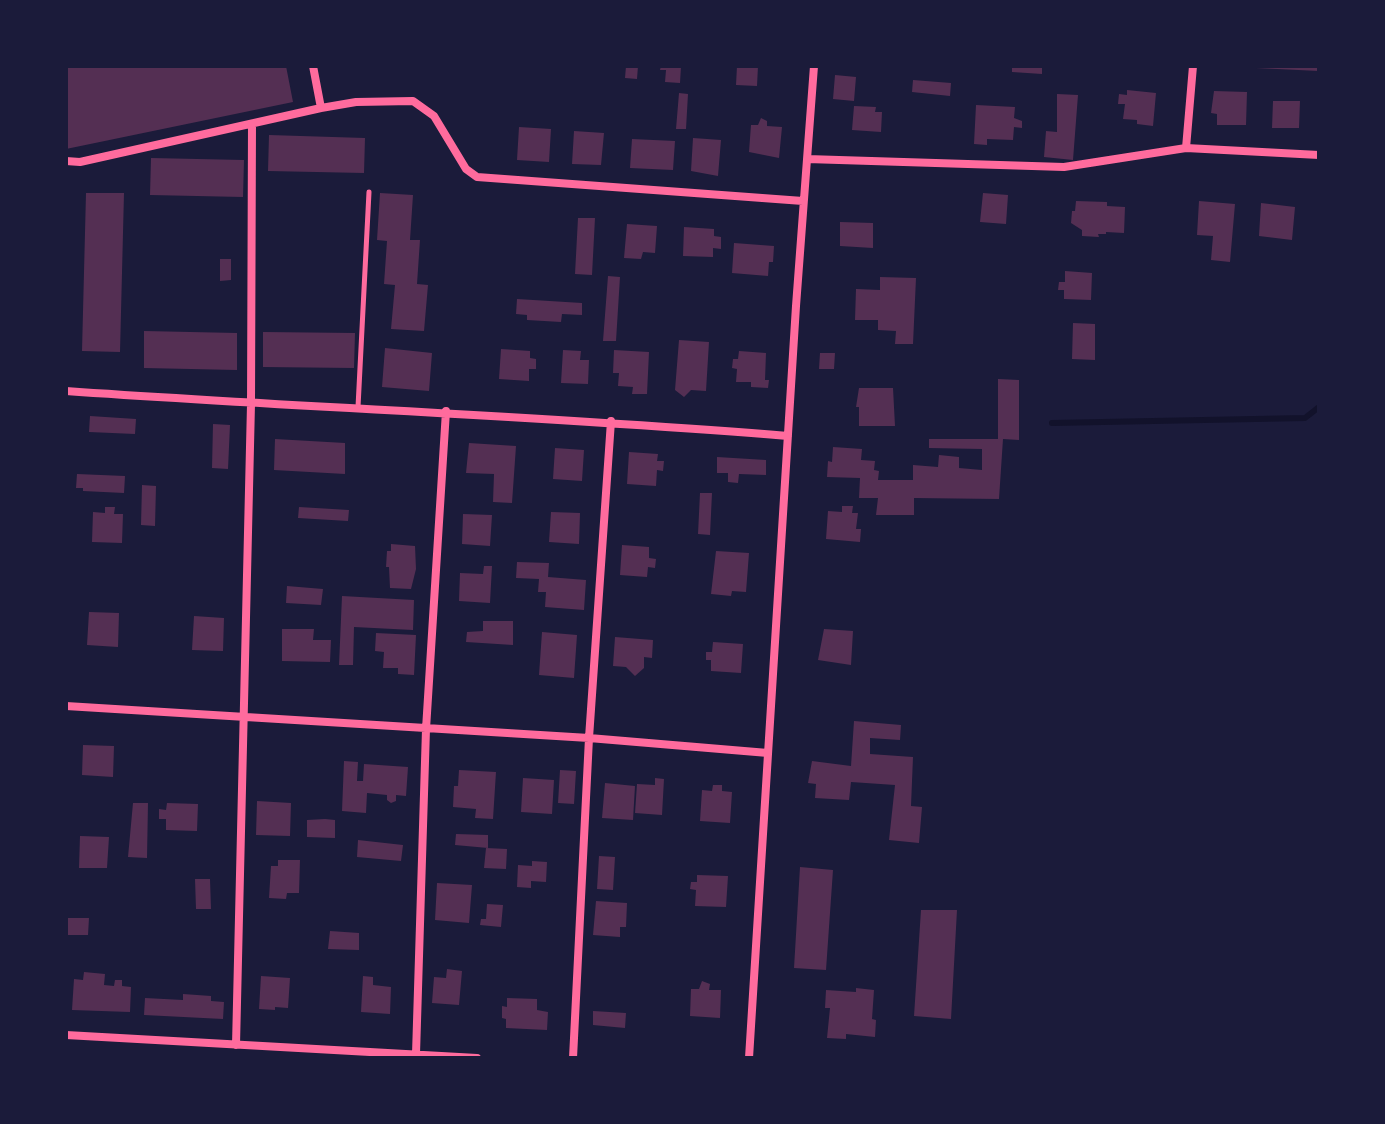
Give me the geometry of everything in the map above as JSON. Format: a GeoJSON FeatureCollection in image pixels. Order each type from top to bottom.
{"type":"FeatureCollection","features":[{"type":"Feature","properties":{"kind":"street"},"geometry":{"type":"LineString","coordinates":[[313,66],[321,108]]}},
{"type":"Feature","properties":{"kind":"street"},"geometry":{"type":"LineString","coordinates":[[749,1058],[814,66]]}},
{"type":"Feature","properties":{"kind":"street"},"geometry":{"type":"LineString","coordinates":[[1186,148],[1193,66]]}},
{"type":"Feature","properties":{"kind":"street"},"geometry":{"type":"LineString","coordinates":[[66,161],[80,162],[321,108],[356,102],[413,101],[434,116],[466,169],[486,179],[803,201]]}},
{"type":"Feature","properties":{"kind":"street"},"geometry":{"type":"LineString","coordinates":[[236,1045],[251,404],[252,124]]}},
{"type":"Feature","properties":{"kind":"street"},"geometry":{"type":"LineString","coordinates":[[807,159],[1064,167],[1186,148],[1319,155]]}},
{"type":"Feature","properties":{"kind":"street"},"geometry":{"type":"LineString","coordinates":[[66,391],[251,404],[611,421],[788,436]]}},
{"type":"Feature","properties":{"kind":"street"},"geometry":{"type":"LineString","coordinates":[[416,1054],[426,729],[446,411]]}},
{"type":"Feature","properties":{"kind":"street"},"geometry":{"type":"LineString","coordinates":[[573,1058],[589,738],[611,421]]}},
{"type":"Feature","properties":{"kind":"street"},"geometry":{"type":"LineString","coordinates":[[66,706],[589,738],[768,753]]}},
{"type":"Feature","properties":{"kind":"street"},"geometry":{"type":"LineString","coordinates":[[66,1035],[477,1058]]}},
{"type":"Feature","properties":{"kind":"lane"},"geometry":{"type":"LineString","coordinates":[[358,407],[369,192]]}},
{"type":"Feature","properties":{"kind":"building"},"geometry":{"type":"Polygon","coordinates":[[[67,66],[286,66],[293,102],[66,149],[67,66]]]}},
{"type":"Feature","properties":{"kind":"building"},"geometry":{"type":"Polygon","coordinates":[[[626,66],[638,66],[637,79],[625,78],[626,66]]]}},
{"type":"Feature","properties":{"kind":"building"},"geometry":{"type":"Polygon","coordinates":[[[661,66],[681,66],[680,83],[665,82],[666,70],[660,70],[661,66]]]}},
{"type":"Feature","properties":{"kind":"building"},"geometry":{"type":"Polygon","coordinates":[[[737,66],[758,66],[757,86],[736,85],[737,66]]]}},
{"type":"Feature","properties":{"kind":"building"},"geometry":{"type":"Polygon","coordinates":[[[1012,66],[1042,66],[1042,74],[1012,72],[1012,66]]]}},
{"type":"Feature","properties":{"kind":"building"},"geometry":{"type":"Polygon","coordinates":[[[1319,66],[1319,71],[1256,68],[1319,66]]]}},
{"type":"Feature","properties":{"kind":"building"},"geometry":{"type":"Polygon","coordinates":[[[835,75],[856,77],[854,101],[833,99],[835,75]]]}},
{"type":"Feature","properties":{"kind":"building"},"geometry":{"type":"Polygon","coordinates":[[[913,80],[951,83],[950,96],[912,92],[913,80]]]}},
{"type":"Feature","properties":{"kind":"building"},"geometry":{"type":"Polygon","coordinates":[[[1127,90],[1156,93],[1153,126],[1123,119],[1125,104],[1118,104],[1119,94],[1127,95],[1127,90]]]}},
{"type":"Feature","properties":{"kind":"building"},"geometry":{"type":"Polygon","coordinates":[[[1214,91],[1247,92],[1246,125],[1217,125],[1217,114],[1211,113],[1214,91]]]}},
{"type":"Feature","properties":{"kind":"building"},"geometry":{"type":"Polygon","coordinates":[[[679,93],[688,94],[686,129],[676,129],[679,93]]]}},
{"type":"Feature","properties":{"kind":"building"},"geometry":{"type":"Polygon","coordinates":[[[1057,94],[1078,95],[1073,160],[1044,157],[1046,131],[1057,132],[1057,94]]]}},
{"type":"Feature","properties":{"kind":"building"},"geometry":{"type":"Polygon","coordinates":[[[1273,101],[1300,101],[1299,128],[1272,128],[1273,101]]]}},
{"type":"Feature","properties":{"kind":"building"},"geometry":{"type":"Polygon","coordinates":[[[976,105],[1015,107],[1014,118],[1022,121],[1022,128],[1014,127],[1013,140],[987,139],[987,145],[974,144],[976,105]]]}},
{"type":"Feature","properties":{"kind":"building"},"geometry":{"type":"Polygon","coordinates":[[[854,106],[876,107],[875,112],[882,112],[881,132],[852,130],[854,106]]]}},
{"type":"Feature","properties":{"kind":"building"},"geometry":{"type":"Polygon","coordinates":[[[761,118],[767,121],[767,126],[782,127],[779,158],[749,152],[751,125],[758,125],[761,118]]]}},
{"type":"Feature","properties":{"kind":"building"},"geometry":{"type":"Polygon","coordinates":[[[519,127],[551,129],[549,162],[517,160],[519,127]]]}},
{"type":"Feature","properties":{"kind":"building"},"geometry":{"type":"Polygon","coordinates":[[[574,131],[604,133],[601,165],[572,164],[574,131]]]}},
{"type":"Feature","properties":{"kind":"building"},"geometry":{"type":"Polygon","coordinates":[[[269,135],[365,138],[364,173],[268,171],[269,135]]]}},
{"type":"Feature","properties":{"kind":"building"},"geometry":{"type":"Polygon","coordinates":[[[693,138],[721,140],[718,176],[691,171],[693,138]]]}},
{"type":"Feature","properties":{"kind":"building"},"geometry":{"type":"Polygon","coordinates":[[[632,139],[675,141],[673,170],[630,168],[632,139]]]}},
{"type":"Feature","properties":{"kind":"building"},"geometry":{"type":"Polygon","coordinates":[[[151,158],[244,160],[243,197],[150,195],[151,158]]]}},
{"type":"Feature","properties":{"kind":"building"},"geometry":{"type":"Polygon","coordinates":[[[86,193],[124,193],[120,352],[82,351],[86,193]]]}},
{"type":"Feature","properties":{"kind":"building"},"geometry":{"type":"Polygon","coordinates":[[[380,193],[413,195],[410,240],[420,240],[417,284],[428,285],[424,331],[391,329],[395,285],[384,284],[387,241],[377,240],[380,193]]]}},
{"type":"Feature","properties":{"kind":"building"},"geometry":{"type":"Polygon","coordinates":[[[983,193],[1008,195],[1006,224],[980,222],[983,193]]]}},
{"type":"Feature","properties":{"kind":"building"},"geometry":{"type":"Polygon","coordinates":[[[1076,201],[1107,202],[1107,206],[1125,207],[1124,233],[1082,236],[1082,230],[1071,223],[1076,201]]]}},
{"type":"Feature","properties":{"kind":"building"},"geometry":{"type":"Polygon","coordinates":[[[1199,201],[1235,204],[1230,262],[1211,260],[1213,236],[1197,235],[1199,201]]]}},
{"type":"Feature","properties":{"kind":"building"},"geometry":{"type":"Polygon","coordinates":[[[1261,203],[1295,207],[1292,240],[1259,236],[1261,203]]]}},
{"type":"Feature","properties":{"kind":"building"},"geometry":{"type":"Polygon","coordinates":[[[578,218],[595,218],[592,275],[575,274],[578,218]]]}},
{"type":"Feature","properties":{"kind":"building"},"geometry":{"type":"Polygon","coordinates":[[[840,222],[873,223],[873,248],[840,246],[840,222]]]}},
{"type":"Feature","properties":{"kind":"building"},"geometry":{"type":"Polygon","coordinates":[[[627,224],[657,226],[655,253],[643,252],[641,259],[624,258],[627,224]]]}},
{"type":"Feature","properties":{"kind":"building"},"geometry":{"type":"Polygon","coordinates":[[[684,227],[714,229],[714,236],[721,237],[721,249],[713,248],[713,257],[683,256],[684,227]]]}},
{"type":"Feature","properties":{"kind":"building"},"geometry":{"type":"Polygon","coordinates":[[[734,243],[774,246],[768,276],[732,273],[734,243]]]}},
{"type":"Feature","properties":{"kind":"building"},"geometry":{"type":"Polygon","coordinates":[[[220,259],[231,259],[231,280],[220,281],[220,259]]]}},
{"type":"Feature","properties":{"kind":"building"},"geometry":{"type":"Polygon","coordinates":[[[1065,271],[1092,273],[1091,300],[1064,299],[1064,290],[1058,290],[1059,282],[1065,282],[1065,271]]]}},
{"type":"Feature","properties":{"kind":"building"},"geometry":{"type":"Polygon","coordinates":[[[608,276],[620,277],[616,341],[603,341],[608,276]]]}},
{"type":"Feature","properties":{"kind":"building"},"geometry":{"type":"Polygon","coordinates":[[[880,277],[916,278],[913,344],[895,344],[896,331],[878,330],[878,320],[855,320],[856,289],[880,290],[880,277]]]}},
{"type":"Feature","properties":{"kind":"building"},"geometry":{"type":"Polygon","coordinates":[[[517,299],[582,303],[582,315],[562,314],[561,322],[527,320],[527,315],[516,314],[517,299]]]}},
{"type":"Feature","properties":{"kind":"building"},"geometry":{"type":"Polygon","coordinates":[[[1073,323],[1095,324],[1095,360],[1072,359],[1073,323]]]}},
{"type":"Feature","properties":{"kind":"building"},"geometry":{"type":"Polygon","coordinates":[[[144,331],[237,333],[237,370],[144,368],[144,331]]]}},
{"type":"Feature","properties":{"kind":"building"},"geometry":{"type":"Polygon","coordinates":[[[263,332],[355,333],[354,368],[263,367],[263,332]]]}},
{"type":"Feature","properties":{"kind":"building"},"geometry":{"type":"Polygon","coordinates":[[[679,340],[709,342],[706,391],[691,390],[684,397],[675,390],[679,340]]]}},
{"type":"Feature","properties":{"kind":"building"},"geometry":{"type":"Polygon","coordinates":[[[385,348],[432,353],[429,391],[382,387],[385,348]]]}},
{"type":"Feature","properties":{"kind":"building"},"geometry":{"type":"Polygon","coordinates":[[[501,349],[530,351],[530,358],[536,359],[536,369],[529,369],[529,381],[499,379],[501,349]]]}},
{"type":"Feature","properties":{"kind":"building"},"geometry":{"type":"Polygon","coordinates":[[[563,350],[581,351],[580,360],[589,360],[588,384],[561,383],[563,350]]]}},
{"type":"Feature","properties":{"kind":"building"},"geometry":{"type":"Polygon","coordinates":[[[614,350],[649,352],[647,394],[632,394],[633,387],[618,386],[619,373],[613,373],[614,350]]]}},
{"type":"Feature","properties":{"kind":"building"},"geometry":{"type":"Polygon","coordinates":[[[739,351],[766,353],[765,380],[769,380],[768,388],[751,387],[751,382],[736,382],[737,369],[732,368],[733,359],[738,359],[739,351]]]}},
{"type":"Feature","properties":{"kind":"building"},"geometry":{"type":"Polygon","coordinates":[[[820,353],[835,353],[834,369],[819,369],[820,353]]]}},
{"type":"Feature","properties":{"kind":"building"},"geometry":{"type":"Polygon","coordinates":[[[998,379],[1019,380],[1019,440],[1003,439],[999,499],[914,498],[914,515],[876,515],[878,498],[859,498],[860,478],[827,477],[833,447],[862,449],[861,460],[875,461],[878,480],[913,480],[913,465],[938,467],[939,455],[959,457],[959,468],[982,470],[982,449],[929,448],[929,439],[998,439],[998,379]]]}},
{"type":"Feature","properties":{"kind":"building"},"geometry":{"type":"Polygon","coordinates":[[[859,388],[893,388],[895,426],[859,426],[859,407],[856,407],[859,388]]]}},
{"type":"Feature","properties":{"kind":"building"},"geometry":{"type":"Polygon","coordinates":[[[90,416],[136,419],[135,434],[89,432],[90,416]]]}},
{"type":"Feature","properties":{"kind":"building"},"geometry":{"type":"Polygon","coordinates":[[[213,424],[230,425],[228,469],[212,468],[213,424]]]}},
{"type":"Feature","properties":{"kind":"building"},"geometry":{"type":"Polygon","coordinates":[[[275,439],[345,443],[345,474],[274,470],[275,439]]]}},
{"type":"Feature","properties":{"kind":"building"},"geometry":{"type":"Polygon","coordinates":[[[469,443],[516,446],[512,503],[493,502],[494,474],[466,473],[469,443]]]}},
{"type":"Feature","properties":{"kind":"building"},"geometry":{"type":"Polygon","coordinates":[[[555,448],[584,450],[582,481],[553,479],[555,448]]]}},
{"type":"Feature","properties":{"kind":"building"},"geometry":{"type":"Polygon","coordinates":[[[629,452],[658,454],[657,461],[664,461],[663,471],[657,470],[656,486],[627,484],[629,452]]]}},
{"type":"Feature","properties":{"kind":"building"},"geometry":{"type":"Polygon","coordinates":[[[717,457],[766,460],[766,475],[739,474],[738,483],[728,482],[728,473],[717,473],[717,457]]]}},
{"type":"Feature","properties":{"kind":"building"},"geometry":{"type":"Polygon","coordinates":[[[77,474],[125,476],[124,493],[83,491],[83,488],[76,488],[77,474]]]}},
{"type":"Feature","properties":{"kind":"building"},"geometry":{"type":"Polygon","coordinates":[[[142,485],[156,486],[155,526],[141,525],[142,485]]]}},
{"type":"Feature","properties":{"kind":"building"},"geometry":{"type":"Polygon","coordinates":[[[700,493],[712,493],[710,535],[698,534],[700,493]]]}},
{"type":"Feature","properties":{"kind":"building"},"geometry":{"type":"Polygon","coordinates":[[[842,506],[853,506],[852,513],[858,513],[856,529],[861,529],[860,542],[826,539],[828,511],[842,512],[842,506]]]}},
{"type":"Feature","properties":{"kind":"building"},"geometry":{"type":"Polygon","coordinates":[[[105,507],[115,507],[114,514],[123,514],[122,543],[92,542],[93,512],[105,513],[105,507]]]}},
{"type":"Feature","properties":{"kind":"building"},"geometry":{"type":"Polygon","coordinates":[[[299,507],[349,510],[348,521],[298,518],[299,507]]]}},
{"type":"Feature","properties":{"kind":"building"},"geometry":{"type":"Polygon","coordinates":[[[551,512],[580,513],[579,544],[549,542],[551,512]]]}},
{"type":"Feature","properties":{"kind":"building"},"geometry":{"type":"Polygon","coordinates":[[[463,514],[492,515],[490,546],[462,544],[463,514]]]}},
{"type":"Feature","properties":{"kind":"building"},"geometry":{"type":"Polygon","coordinates":[[[391,544],[415,546],[416,569],[411,589],[390,588],[389,567],[386,567],[387,551],[391,551],[391,544]]]}},
{"type":"Feature","properties":{"kind":"building"},"geometry":{"type":"Polygon","coordinates":[[[622,545],[649,547],[649,558],[656,559],[655,568],[648,567],[647,577],[620,575],[622,545]]]}},
{"type":"Feature","properties":{"kind":"building"},"geometry":{"type":"Polygon","coordinates":[[[716,551],[749,553],[746,592],[732,591],[731,596],[711,594],[716,551]]]}},
{"type":"Feature","properties":{"kind":"building"},"geometry":{"type":"Polygon","coordinates":[[[517,562],[549,563],[548,577],[586,580],[584,610],[545,607],[546,592],[538,592],[539,579],[516,578],[517,562]]]}},
{"type":"Feature","properties":{"kind":"building"},"geometry":{"type":"Polygon","coordinates":[[[484,566],[492,566],[490,603],[459,601],[460,573],[483,574],[484,566]]]}},
{"type":"Feature","properties":{"kind":"building"},"geometry":{"type":"Polygon","coordinates":[[[287,586],[323,589],[321,605],[286,603],[287,586]]]}},
{"type":"Feature","properties":{"kind":"building"},"geometry":{"type":"Polygon","coordinates":[[[342,596],[414,600],[413,630],[354,627],[353,665],[339,665],[342,596]]]}},
{"type":"Feature","properties":{"kind":"building"},"geometry":{"type":"Polygon","coordinates":[[[89,612],[119,613],[118,647],[87,645],[89,612]]]}},
{"type":"Feature","properties":{"kind":"building"},"geometry":{"type":"Polygon","coordinates":[[[194,616],[224,618],[223,651],[192,650],[194,616]]]}},
{"type":"Feature","properties":{"kind":"building"},"geometry":{"type":"Polygon","coordinates":[[[483,621],[513,621],[513,645],[466,642],[467,632],[483,631],[483,621]]]}},
{"type":"Feature","properties":{"kind":"building"},"geometry":{"type":"Polygon","coordinates":[[[282,629],[314,629],[313,640],[331,640],[330,662],[282,661],[282,629]]]}},
{"type":"Feature","properties":{"kind":"building"},"geometry":{"type":"Polygon","coordinates":[[[824,629],[853,631],[851,665],[818,660],[824,629]]]}},
{"type":"Feature","properties":{"kind":"building"},"geometry":{"type":"Polygon","coordinates":[[[542,632],[577,635],[574,678],[539,675],[542,632]]]}},
{"type":"Feature","properties":{"kind":"building"},"geometry":{"type":"Polygon","coordinates":[[[376,633],[416,635],[414,675],[398,674],[398,668],[383,668],[384,652],[375,651],[376,633]]]}},
{"type":"Feature","properties":{"kind":"building"},"geometry":{"type":"Polygon","coordinates":[[[615,637],[653,640],[652,658],[644,657],[644,668],[635,676],[626,667],[613,666],[615,637]]]}},
{"type":"Feature","properties":{"kind":"building"},"geometry":{"type":"Polygon","coordinates":[[[713,642],[743,644],[741,673],[711,671],[711,660],[706,660],[706,652],[712,652],[713,642]]]}},
{"type":"Feature","properties":{"kind":"building"},"geometry":{"type":"Polygon","coordinates":[[[854,721],[901,725],[900,740],[870,738],[870,754],[913,757],[911,806],[922,807],[919,843],[889,840],[895,785],[851,782],[849,800],[815,798],[816,784],[808,783],[812,761],[851,766],[854,721]]]}},
{"type":"Feature","properties":{"kind":"building"},"geometry":{"type":"Polygon","coordinates":[[[83,745],[114,746],[113,777],[82,775],[83,745]]]}},
{"type":"Feature","properties":{"kind":"building"},"geometry":{"type":"Polygon","coordinates":[[[344,761],[358,762],[357,781],[363,781],[364,764],[408,767],[406,796],[396,795],[396,801],[391,803],[387,795],[367,793],[366,813],[342,811],[344,761]]]}},
{"type":"Feature","properties":{"kind":"building"},"geometry":{"type":"Polygon","coordinates":[[[459,770],[496,772],[493,819],[475,818],[476,809],[453,807],[459,770]]]}},
{"type":"Feature","properties":{"kind":"building"},"geometry":{"type":"Polygon","coordinates":[[[560,770],[576,771],[574,804],[558,803],[560,770]]]}},
{"type":"Feature","properties":{"kind":"building"},"geometry":{"type":"Polygon","coordinates":[[[523,778],[554,780],[552,814],[521,812],[523,778]]]}},
{"type":"Feature","properties":{"kind":"building"},"geometry":{"type":"Polygon","coordinates":[[[655,778],[664,779],[662,815],[635,813],[637,784],[655,785],[655,778]]]}},
{"type":"Feature","properties":{"kind":"building"},"geometry":{"type":"Polygon","coordinates":[[[605,783],[635,786],[633,820],[602,818],[605,783]]]}},
{"type":"Feature","properties":{"kind":"building"},"geometry":{"type":"Polygon","coordinates":[[[713,785],[722,785],[722,791],[732,792],[730,823],[700,821],[702,790],[712,791],[713,785]]]}},
{"type":"Feature","properties":{"kind":"building"},"geometry":{"type":"Polygon","coordinates":[[[257,801],[291,803],[290,836],[256,835],[257,801]]]}},
{"type":"Feature","properties":{"kind":"building"},"geometry":{"type":"Polygon","coordinates":[[[133,803],[148,803],[147,858],[128,857],[133,803]]]}},
{"type":"Feature","properties":{"kind":"building"},"geometry":{"type":"Polygon","coordinates":[[[167,803],[198,804],[197,831],[166,830],[166,819],[159,819],[159,809],[166,810],[167,803]]]}},
{"type":"Feature","properties":{"kind":"building"},"geometry":{"type":"Polygon","coordinates":[[[307,820],[335,820],[335,838],[307,837],[307,820]]]}},
{"type":"Feature","properties":{"kind":"building"},"geometry":{"type":"Polygon","coordinates":[[[456,834],[488,835],[488,848],[455,845],[456,834]]]}},
{"type":"Feature","properties":{"kind":"building"},"geometry":{"type":"Polygon","coordinates":[[[80,836],[109,837],[107,868],[79,868],[80,836]]]}},
{"type":"Feature","properties":{"kind":"building"},"geometry":{"type":"Polygon","coordinates":[[[358,840],[403,845],[401,861],[357,857],[358,840]]]}},
{"type":"Feature","properties":{"kind":"building"},"geometry":{"type":"Polygon","coordinates":[[[486,848],[507,849],[506,869],[484,868],[486,848]]]}},
{"type":"Feature","properties":{"kind":"building"},"geometry":{"type":"Polygon","coordinates":[[[599,856],[615,857],[613,890],[597,889],[599,856]]]}},
{"type":"Feature","properties":{"kind":"building"},"geometry":{"type":"Polygon","coordinates":[[[278,860],[300,860],[299,893],[287,893],[286,899],[269,898],[271,866],[278,866],[278,860]]]}},
{"type":"Feature","properties":{"kind":"building"},"geometry":{"type":"Polygon","coordinates":[[[532,861],[547,862],[546,882],[531,881],[531,888],[517,887],[518,865],[532,866],[532,861]]]}},
{"type":"Feature","properties":{"kind":"building"},"geometry":{"type":"Polygon","coordinates":[[[800,867],[833,870],[826,970],[794,968],[800,867]]]}},
{"type":"Feature","properties":{"kind":"building"},"geometry":{"type":"Polygon","coordinates":[[[697,875],[728,876],[726,907],[695,906],[696,890],[690,889],[691,882],[697,882],[697,875]]]}},
{"type":"Feature","properties":{"kind":"building"},"geometry":{"type":"Polygon","coordinates":[[[195,879],[210,879],[211,909],[196,909],[195,879]]]}},
{"type":"Feature","properties":{"kind":"building"},"geometry":{"type":"Polygon","coordinates":[[[437,883],[472,885],[469,923],[435,920],[437,883]]]}},
{"type":"Feature","properties":{"kind":"building"},"geometry":{"type":"Polygon","coordinates":[[[596,901],[627,903],[626,927],[620,927],[620,937],[593,935],[596,901]]]}},
{"type":"Feature","properties":{"kind":"building"},"geometry":{"type":"Polygon","coordinates":[[[487,904],[503,905],[501,927],[480,925],[481,919],[486,919],[487,904]]]}},
{"type":"Feature","properties":{"kind":"building"},"geometry":{"type":"Polygon","coordinates":[[[921,910],[957,910],[951,1019],[914,1016],[921,910]]]}},
{"type":"Feature","properties":{"kind":"building"},"geometry":{"type":"Polygon","coordinates":[[[66,918],[89,918],[88,935],[66,935],[66,918]]]}},
{"type":"Feature","properties":{"kind":"building"},"geometry":{"type":"Polygon","coordinates":[[[330,931],[359,933],[359,950],[328,949],[330,931]]]}},
{"type":"Feature","properties":{"kind":"building"},"geometry":{"type":"Polygon","coordinates":[[[447,969],[462,971],[459,1005],[432,1003],[434,977],[446,978],[447,969]]]}},
{"type":"Feature","properties":{"kind":"building"},"geometry":{"type":"Polygon","coordinates":[[[84,972],[105,974],[104,985],[114,986],[115,980],[122,980],[122,986],[131,987],[130,1012],[72,1010],[74,979],[83,980],[84,972]]]}},
{"type":"Feature","properties":{"kind":"building"},"geometry":{"type":"Polygon","coordinates":[[[261,976],[290,978],[288,1008],[259,1009],[261,976]]]}},
{"type":"Feature","properties":{"kind":"building"},"geometry":{"type":"Polygon","coordinates":[[[363,976],[373,977],[373,985],[391,987],[390,1014],[361,1012],[363,976]]]}},
{"type":"Feature","properties":{"kind":"building"},"geometry":{"type":"Polygon","coordinates":[[[702,981],[710,984],[709,990],[721,990],[720,1018],[690,1016],[691,989],[699,989],[702,981]]]}},
{"type":"Feature","properties":{"kind":"building"},"geometry":{"type":"Polygon","coordinates":[[[856,988],[874,990],[872,1019],[876,1020],[875,1037],[846,1034],[846,1039],[827,1038],[830,1008],[825,1008],[826,990],[856,992],[856,988]]]}},
{"type":"Feature","properties":{"kind":"building"},"geometry":{"type":"Polygon","coordinates":[[[183,994],[211,996],[211,1001],[224,1002],[223,1019],[144,1015],[145,998],[183,1000],[183,994]]]}},
{"type":"Feature","properties":{"kind":"building"},"geometry":{"type":"Polygon","coordinates":[[[507,998],[537,999],[537,1010],[548,1012],[547,1030],[506,1028],[502,1006],[507,1007],[507,998]]]}},
{"type":"Feature","properties":{"kind":"building"},"geometry":{"type":"Polygon","coordinates":[[[593,1011],[626,1013],[625,1028],[593,1025],[593,1011]]]}},
{"type":"Feature","properties":{"kind":"waterway"},"geometry":{"type":"LineString","coordinates":[[1052,423],[1305,418],[1319,407]]}}]}
